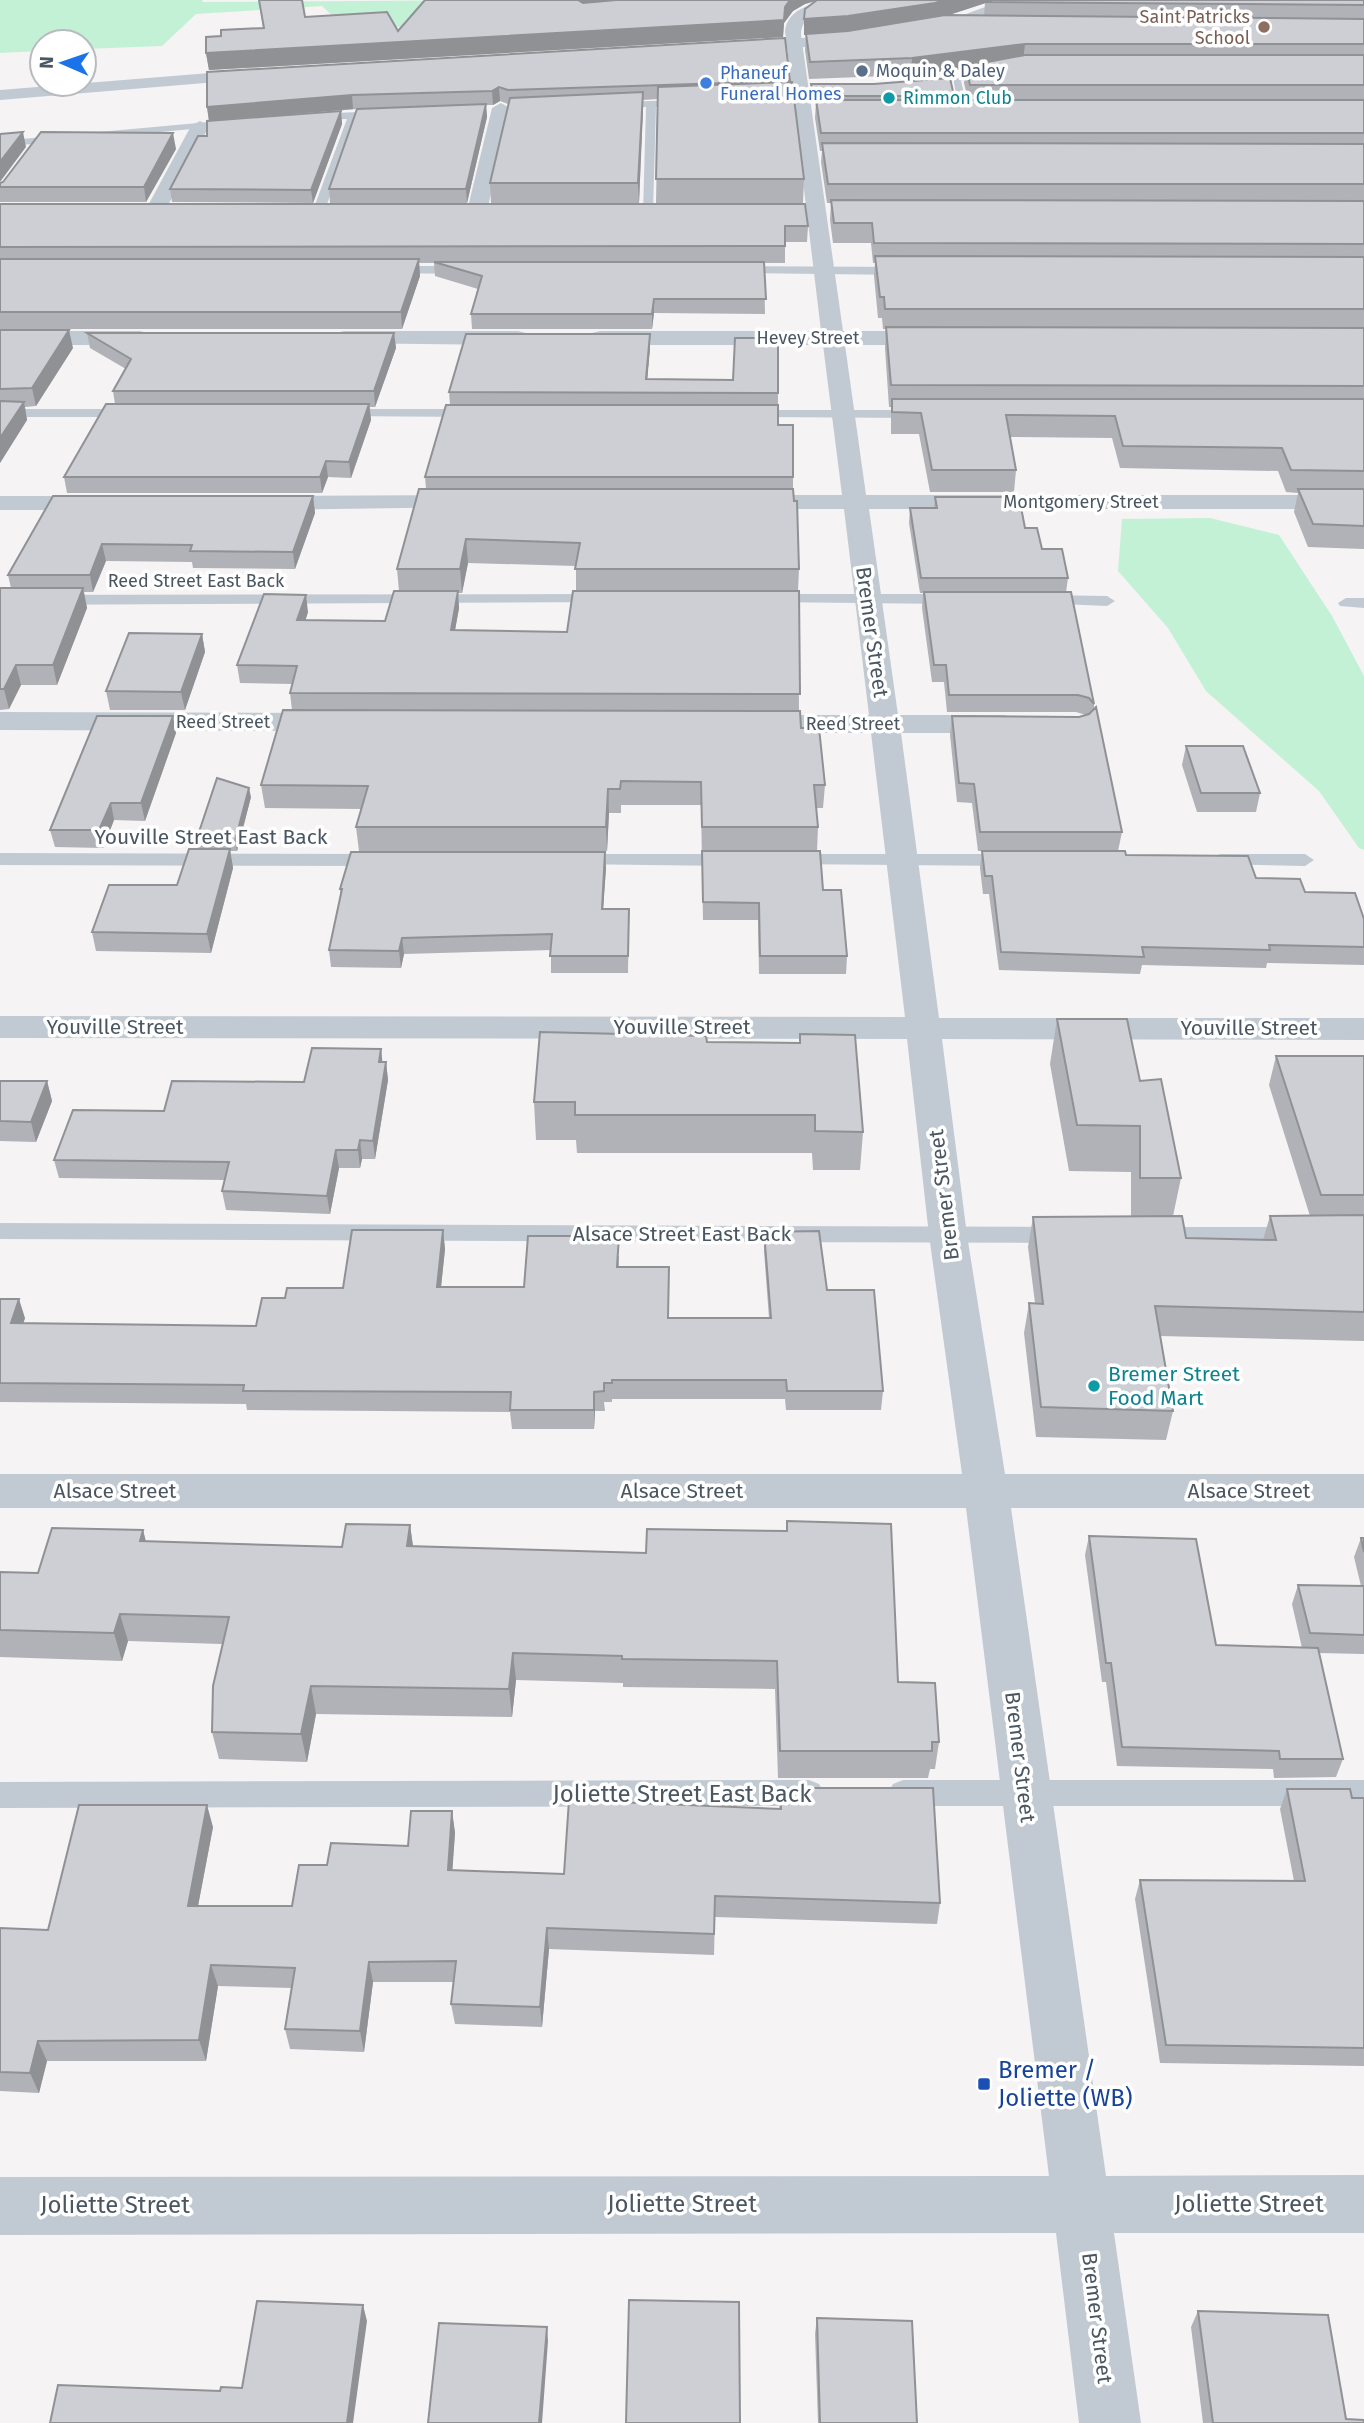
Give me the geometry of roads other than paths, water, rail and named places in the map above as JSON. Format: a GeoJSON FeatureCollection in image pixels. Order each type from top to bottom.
{"type":"FeatureCollection","features":[{"type":"Feature","properties":{"kind":"street","name":"Bremer Street"},"geometry":{"type":"LineString","coordinates":[[846,0],[804,13],[793,27],[813,157],[806,211],[824,271],[903,860],[948,1235],[986,1490],[1110,2423]]}},
{"type":"Feature","properties":{"kind":"street"},"geometry":{"type":"LineString","coordinates":[[903,32],[938,26],[1018,0]]}},
{"type":"Feature","properties":{"kind":"street"},"geometry":{"type":"LineString","coordinates":[[938,26],[993,27]]}},
{"type":"Feature","properties":{"kind":"street"},"geometry":{"type":"LineString","coordinates":[[718,50],[869,37]]}},
{"type":"Feature","properties":{"kind":"street"},"geometry":{"type":"LineString","coordinates":[[0,95],[270,73]]}},
{"type":"Feature","properties":{"kind":"street"},"geometry":{"type":"LineString","coordinates":[[501,108],[471,211],[503,211]]}},
{"type":"Feature","properties":{"kind":"street"},"geometry":{"type":"LineString","coordinates":[[182,211],[148,211],[200,126]]}},
{"type":"Feature","properties":{"kind":"street"},"geometry":{"type":"LineString","coordinates":[[312,210],[345,211]]}},
{"type":"Feature","properties":{"kind":"street"},"geometry":{"type":"LineString","coordinates":[[806,211],[837,211]]}},
{"type":"Feature","properties":{"kind":"street"},"geometry":{"type":"LineString","coordinates":[[0,338],[168,338]]}},
{"type":"Feature","properties":{"kind":"street"},"geometry":{"type":"LineString","coordinates":[[322,338],[546,338]]}},
{"type":"Feature","properties":{"kind":"street","name":"Hevey Street"},"geometry":{"type":"LineString","coordinates":[[574,338],[966,338]]}},
{"type":"Feature","properties":{"kind":"street"},"geometry":{"type":"LineString","coordinates":[[235,503],[497,502]]}},
{"type":"Feature","properties":{"kind":"street","name":"Montgomery Street"},"geometry":{"type":"LineString","coordinates":[[718,502],[1364,502]]}},
{"type":"Feature","properties":{"kind":"street"},"geometry":{"type":"LineString","coordinates":[[0,503],[124,503]]}},
{"type":"Feature","properties":{"kind":"street","name":"Reed Street"},"geometry":{"type":"LineString","coordinates":[[0,721],[355,722]]}},
{"type":"Feature","properties":{"kind":"street","name":"Reed Street"},"geometry":{"type":"LineString","coordinates":[[727,724],[1037,724]]}},
{"type":"Feature","properties":{"kind":"street","name":"Youville Street"},"geometry":{"type":"LineString","coordinates":[[0,1027],[1364,1029]]}},
{"type":"Feature","properties":{"kind":"street","name":"Alsace Street"},"geometry":{"type":"LineString","coordinates":[[0,1492],[1364,1491]]}},
{"type":"Feature","properties":{"kind":"street","name":"Joliette Street"},"geometry":{"type":"LineString","coordinates":[[0,2206],[1364,2204]]}},
{"type":"Feature","properties":{"kind":"lane"},"geometry":{"type":"LineString","coordinates":[[963,110],[951,79],[1003,70]]}},
{"type":"Feature","properties":{"kind":"lane"},"geometry":{"type":"LineString","coordinates":[[596,105],[706,103]]}},
{"type":"Feature","properties":{"kind":"lane"},"geometry":{"type":"LineString","coordinates":[[647,211],[651,104]]}},
{"type":"Feature","properties":{"kind":"lane"},"geometry":{"type":"LineString","coordinates":[[298,118],[394,113]]}},
{"type":"Feature","properties":{"kind":"lane"},"geometry":{"type":"LineString","coordinates":[[312,210],[353,115]]}},
{"type":"Feature","properties":{"kind":"lane"},"geometry":{"type":"LineString","coordinates":[[0,144],[226,124]]}},
{"type":"Feature","properties":{"kind":"lane"},"geometry":{"type":"LineString","coordinates":[[33,150],[41,140]]}},
{"type":"Feature","properties":{"kind":"lane"},"geometry":{"type":"LineString","coordinates":[[375,270],[486,270]]}},
{"type":"Feature","properties":{"kind":"lane"},"geometry":{"type":"LineString","coordinates":[[722,270],[916,271]]}},
{"type":"Feature","properties":{"kind":"lane"},"geometry":{"type":"LineString","coordinates":[[0,413],[153,413]]}},
{"type":"Feature","properties":{"kind":"lane"},"geometry":{"type":"LineString","coordinates":[[320,413],[488,413]]}},
{"type":"Feature","properties":{"kind":"lane"},"geometry":{"type":"LineString","coordinates":[[738,414],[938,414]]}},
{"type":"Feature","properties":{"kind":"lane","name":"Reed Street East Back"},"geometry":{"type":"LineString","coordinates":[[0,600],[620,599]]}},
{"type":"Feature","properties":{"kind":"lane"},"geometry":{"type":"LineString","coordinates":[[758,599],[967,600]]}},
{"type":"Feature","properties":{"kind":"lane"},"geometry":{"type":"LineString","coordinates":[[1023,600],[1107,601]]}},
{"type":"Feature","properties":{"kind":"lane"},"geometry":{"type":"LineString","coordinates":[[1346,603],[1364,603]]}},
{"type":"Feature","properties":{"kind":"lane","name":"Youville Street East Back"},"geometry":{"type":"LineString","coordinates":[[0,859],[390,860]]}},
{"type":"Feature","properties":{"kind":"lane"},"geometry":{"type":"LineString","coordinates":[[558,860],[1025,860]]}},
{"type":"Feature","properties":{"kind":"lane"},"geometry":{"type":"LineString","coordinates":[[1207,860],[1305,860]]}},
{"type":"Feature","properties":{"kind":"lane","name":"Alsace Street East Back"},"geometry":{"type":"LineString","coordinates":[[0,1231],[1076,1235]]}},
{"type":"Feature","properties":{"kind":"lane"},"geometry":{"type":"LineString","coordinates":[[1131,1235],[1323,1235]]}},
{"type":"Feature","properties":{"kind":"lane","name":"Joliette Street East Back"},"geometry":{"type":"LineString","coordinates":[[0,1795],[1364,1793]]}},
{"type":"Feature","properties":{"kind":"place","name":"Saint Patricks School"},"geometry":{"type":"Point","coordinates":[1264,27]}},
{"type":"Feature","properties":{"kind":"place","name":"Moquin & Daley"},"geometry":{"type":"Point","coordinates":[862,71]}},
{"type":"Feature","properties":{"kind":"place","name":"Phaneuf Funeral Homes"},"geometry":{"type":"Point","coordinates":[706,83]}},
{"type":"Feature","properties":{"kind":"place","name":"Rimmon Club"},"geometry":{"type":"Point","coordinates":[889,98]}},
{"type":"Feature","properties":{"kind":"place","name":"Bremer Street Food Mart"},"geometry":{"type":"Point","coordinates":[1094,1386]}},
{"type":"Feature","properties":{"kind":"place","name":"Bremer / Joliette (WB)"},"geometry":{"type":"Point","coordinates":[984,2084]}}]}
